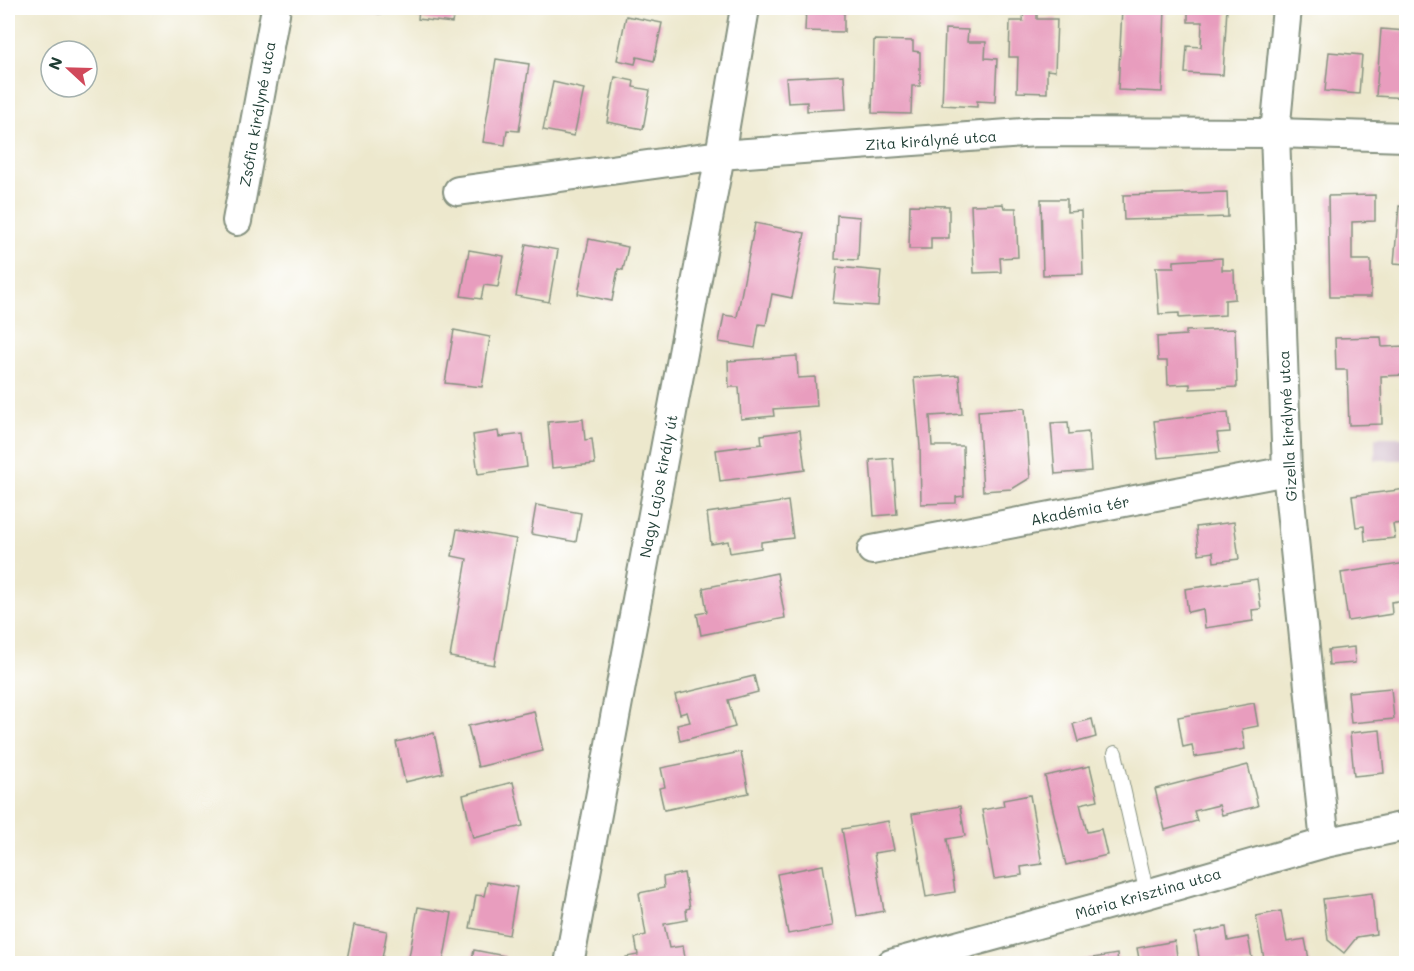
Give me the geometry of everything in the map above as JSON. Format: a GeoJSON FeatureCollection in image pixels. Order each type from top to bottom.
{"type":"FeatureCollection","features":[{"type":"Feature","properties":{"kind":"street","name":"Zsófia királyné utca"},"geometry":{"type":"LineString","coordinates":[[237,221],[276,8]]}},
{"type":"Feature","properties":{"kind":"street","name":"Nagy Lajos király út"},"geometry":{"type":"LineString","coordinates":[[569,963],[720,155],[744,8]]}},
{"type":"Feature","properties":{"kind":"street","name":"Gizella királyné utca"},"geometry":{"type":"LineString","coordinates":[[1287,8],[1275,133],[1287,471],[1325,843]]}},
{"type":"Feature","properties":{"kind":"street","name":"Zita királyné utca"},"geometry":{"type":"LineString","coordinates":[[458,191],[720,155],[1037,132],[1275,133],[1407,137]]}},
{"type":"Feature","properties":{"kind":"street","name":"Akadémia tér"},"geometry":{"type":"LineString","coordinates":[[872,550],[1287,471]]}},
{"type":"Feature","properties":{"kind":"street","name":"Mária Krisztina utca"},"geometry":{"type":"LineString","coordinates":[[891,963],[989,951],[1147,894],[1325,843],[1407,826]]}},
{"type":"Feature","properties":{"kind":"lane"},"geometry":{"type":"LineString","coordinates":[[1115,753],[1147,894]]}},
{"type":"Feature","properties":{"kind":"shaded area"},"geometry":{"type":"Polygon","coordinates":[[[1375,437],[1406,437],[1406,460],[1375,460],[1375,437]]]}},
{"type":"Feature","properties":{"kind":"building"},"geometry":{"type":"Polygon","coordinates":[[[347,8],[381,8],[380,14],[347,8]]]}},
{"type":"Feature","properties":{"kind":"building"},"geometry":{"type":"Polygon","coordinates":[[[419,8],[455,8],[452,23],[418,19],[419,8]]]}},
{"type":"Feature","properties":{"kind":"building"},"geometry":{"type":"Polygon","coordinates":[[[806,8],[844,8],[844,32],[805,31],[806,8]]]}},
{"type":"Feature","properties":{"kind":"building"},"geometry":{"type":"Polygon","coordinates":[[[1024,8],[1037,8],[1037,19],[1057,19],[1055,71],[1047,70],[1047,93],[1017,92],[1018,57],[1009,57],[1010,21],[1023,21],[1024,8]]]}},
{"type":"Feature","properties":{"kind":"building"},"geometry":{"type":"Polygon","coordinates":[[[1122,8],[1165,8],[1162,92],[1118,90],[1122,8]]]}},
{"type":"Feature","properties":{"kind":"building"},"geometry":{"type":"Polygon","coordinates":[[[1188,8],[1227,8],[1223,75],[1185,73],[1187,46],[1201,47],[1202,22],[1188,22],[1188,8]]]}},
{"type":"Feature","properties":{"kind":"building"},"geometry":{"type":"Polygon","coordinates":[[[626,16],[662,23],[654,61],[637,57],[635,64],[617,60],[626,16]]]}},
{"type":"Feature","properties":{"kind":"building"},"geometry":{"type":"Polygon","coordinates":[[[945,29],[968,30],[967,42],[986,42],[985,58],[997,59],[995,102],[977,101],[977,107],[942,105],[945,29]]]}},
{"type":"Feature","properties":{"kind":"building"},"geometry":{"type":"Polygon","coordinates":[[[1381,29],[1406,31],[1406,98],[1376,96],[1381,29]]]}},
{"type":"Feature","properties":{"kind":"building"},"geometry":{"type":"Polygon","coordinates":[[[874,40],[913,41],[913,51],[920,52],[920,86],[912,86],[911,114],[872,113],[874,40]]]}},
{"type":"Feature","properties":{"kind":"building"},"geometry":{"type":"Polygon","coordinates":[[[1329,52],[1362,55],[1359,94],[1325,91],[1329,52]]]}},
{"type":"Feature","properties":{"kind":"building"},"geometry":{"type":"Polygon","coordinates":[[[496,59],[529,64],[519,131],[507,130],[505,145],[483,142],[496,59]]]}},
{"type":"Feature","properties":{"kind":"building"},"geometry":{"type":"Polygon","coordinates":[[[844,75],[846,109],[807,111],[807,102],[788,103],[786,78],[844,75]]]}},
{"type":"Feature","properties":{"kind":"building"},"geometry":{"type":"Polygon","coordinates":[[[615,77],[634,81],[633,87],[650,90],[643,129],[607,122],[615,77]]]}},
{"type":"Feature","properties":{"kind":"building"},"geometry":{"type":"Polygon","coordinates":[[[553,82],[584,89],[574,136],[543,130],[553,82]]]}},
{"type":"Feature","properties":{"kind":"building"},"geometry":{"type":"Polygon","coordinates":[[[1227,192],[1228,217],[1124,220],[1123,195],[1227,192]]]}},
{"type":"Feature","properties":{"kind":"building"},"geometry":{"type":"Polygon","coordinates":[[[1375,195],[1375,221],[1352,222],[1352,260],[1371,260],[1371,297],[1330,297],[1328,196],[1375,195]]]}},
{"type":"Feature","properties":{"kind":"building"},"geometry":{"type":"Polygon","coordinates":[[[1041,199],[1067,199],[1067,212],[1081,211],[1083,274],[1043,275],[1041,199]]]}},
{"type":"Feature","properties":{"kind":"building"},"geometry":{"type":"Polygon","coordinates":[[[1003,204],[1004,208],[1016,208],[1018,257],[1000,258],[1001,272],[974,273],[971,205],[1003,204]]]}},
{"type":"Feature","properties":{"kind":"building"},"geometry":{"type":"Polygon","coordinates":[[[910,205],[949,206],[949,238],[931,238],[931,249],[909,249],[910,205]]]}},
{"type":"Feature","properties":{"kind":"building"},"geometry":{"type":"Polygon","coordinates":[[[1399,206],[1406,207],[1406,264],[1394,263],[1399,206]]]}},
{"type":"Feature","properties":{"kind":"building"},"geometry":{"type":"Polygon","coordinates":[[[837,215],[860,217],[858,260],[835,259],[837,215]]]}},
{"type":"Feature","properties":{"kind":"building"},"geometry":{"type":"Polygon","coordinates":[[[755,223],[805,233],[792,298],[772,294],[766,325],[759,324],[755,348],[719,342],[724,315],[737,317],[755,223]]]}},
{"type":"Feature","properties":{"kind":"building"},"geometry":{"type":"Polygon","coordinates":[[[589,239],[628,247],[623,270],[618,269],[612,301],[578,294],[589,239]]]}},
{"type":"Feature","properties":{"kind":"building"},"geometry":{"type":"Polygon","coordinates":[[[526,244],[558,250],[549,302],[516,296],[526,244]]]}},
{"type":"Feature","properties":{"kind":"building"},"geometry":{"type":"Polygon","coordinates":[[[469,250],[504,256],[498,287],[484,285],[481,299],[461,296],[469,250]]]}},
{"type":"Feature","properties":{"kind":"building"},"geometry":{"type":"Polygon","coordinates":[[[1222,258],[1222,270],[1234,270],[1235,299],[1225,300],[1225,315],[1179,318],[1179,313],[1159,314],[1156,267],[1174,267],[1174,261],[1222,258]]]}},
{"type":"Feature","properties":{"kind":"building"},"geometry":{"type":"Polygon","coordinates":[[[837,267],[881,271],[878,306],[833,303],[837,267]]]}},
{"type":"Feature","properties":{"kind":"building"},"geometry":{"type":"Polygon","coordinates":[[[1235,329],[1237,387],[1190,389],[1190,384],[1168,385],[1167,361],[1158,361],[1157,337],[1186,335],[1186,331],[1235,329]]]}},
{"type":"Feature","properties":{"kind":"building"},"geometry":{"type":"Polygon","coordinates":[[[454,330],[490,337],[482,387],[445,383],[454,330]]]}},
{"type":"Feature","properties":{"kind":"building"},"geometry":{"type":"Polygon","coordinates":[[[1381,337],[1382,347],[1406,346],[1406,375],[1381,376],[1382,424],[1349,425],[1347,370],[1336,370],[1335,338],[1381,337]]]}},
{"type":"Feature","properties":{"kind":"building"},"geometry":{"type":"Polygon","coordinates":[[[797,356],[798,378],[815,377],[817,406],[773,409],[774,416],[741,419],[739,387],[729,387],[728,361],[797,356]]]}},
{"type":"Feature","properties":{"kind":"building"},"geometry":{"type":"Polygon","coordinates":[[[959,375],[962,414],[930,416],[932,446],[963,446],[964,496],[956,497],[956,503],[921,504],[920,447],[914,378],[959,375]]]}},
{"type":"Feature","properties":{"kind":"building"},"geometry":{"type":"Polygon","coordinates":[[[1025,408],[1030,478],[1012,489],[983,491],[978,411],[1025,408]]]}},
{"type":"Feature","properties":{"kind":"building"},"geometry":{"type":"Polygon","coordinates":[[[1228,412],[1230,432],[1217,433],[1220,452],[1158,458],[1154,421],[1228,412]]]}},
{"type":"Feature","properties":{"kind":"building"},"geometry":{"type":"Polygon","coordinates":[[[583,419],[585,440],[592,439],[595,464],[552,468],[548,422],[583,419]]]}},
{"type":"Feature","properties":{"kind":"building"},"geometry":{"type":"Polygon","coordinates":[[[1068,422],[1069,434],[1088,432],[1091,471],[1055,474],[1051,423],[1068,422]]]}},
{"type":"Feature","properties":{"kind":"building"},"geometry":{"type":"Polygon","coordinates":[[[800,430],[805,470],[720,481],[716,450],[762,444],[761,435],[800,430]]]}},
{"type":"Feature","properties":{"kind":"building"},"geometry":{"type":"Polygon","coordinates":[[[498,431],[499,437],[523,434],[527,467],[478,474],[473,435],[498,431]]]}},
{"type":"Feature","properties":{"kind":"building"},"geometry":{"type":"Polygon","coordinates":[[[893,458],[897,514],[874,516],[870,460],[893,458]]]}},
{"type":"Feature","properties":{"kind":"building"},"geometry":{"type":"Polygon","coordinates":[[[1406,489],[1406,523],[1393,524],[1395,538],[1365,541],[1364,526],[1356,527],[1352,496],[1406,489]]]}},
{"type":"Feature","properties":{"kind":"building"},"geometry":{"type":"Polygon","coordinates":[[[788,501],[793,538],[761,542],[761,548],[730,553],[728,541],[711,544],[707,513],[788,501]]]}},
{"type":"Feature","properties":{"kind":"building"},"geometry":{"type":"Polygon","coordinates":[[[536,505],[581,513],[576,542],[531,534],[536,505]]]}},
{"type":"Feature","properties":{"kind":"building"},"geometry":{"type":"Polygon","coordinates":[[[1234,522],[1239,559],[1214,562],[1213,552],[1199,554],[1196,527],[1234,522]]]}},
{"type":"Feature","properties":{"kind":"building"},"geometry":{"type":"Polygon","coordinates":[[[457,529],[516,539],[494,665],[450,657],[467,559],[452,556],[457,529]]]}},
{"type":"Feature","properties":{"kind":"building"},"geometry":{"type":"Polygon","coordinates":[[[1406,563],[1406,600],[1391,602],[1392,614],[1348,621],[1341,573],[1406,563]]]}},
{"type":"Feature","properties":{"kind":"building"},"geometry":{"type":"Polygon","coordinates":[[[777,573],[785,618],[701,635],[697,614],[707,612],[703,588],[777,573]]]}},
{"type":"Feature","properties":{"kind":"building"},"geometry":{"type":"Polygon","coordinates":[[[1257,579],[1261,609],[1252,610],[1253,621],[1205,628],[1203,609],[1188,612],[1185,589],[1257,579]]]}},
{"type":"Feature","properties":{"kind":"building"},"geometry":{"type":"Polygon","coordinates":[[[1354,647],[1355,663],[1329,665],[1328,650],[1354,647]]]}},
{"type":"Feature","properties":{"kind":"building"},"geometry":{"type":"Polygon","coordinates":[[[754,676],[758,692],[728,700],[735,727],[680,741],[677,725],[690,722],[687,712],[680,714],[675,695],[754,676]]]}},
{"type":"Feature","properties":{"kind":"building"},"geometry":{"type":"Polygon","coordinates":[[[1391,688],[1394,719],[1351,723],[1348,692],[1391,688]]]}},
{"type":"Feature","properties":{"kind":"building"},"geometry":{"type":"Polygon","coordinates":[[[1254,703],[1258,726],[1242,729],[1245,749],[1194,757],[1192,745],[1183,747],[1178,717],[1254,703]]]}},
{"type":"Feature","properties":{"kind":"building"},"geometry":{"type":"Polygon","coordinates":[[[534,711],[543,751],[478,767],[468,726],[534,711]]]}},
{"type":"Feature","properties":{"kind":"building"},"geometry":{"type":"Polygon","coordinates":[[[1092,719],[1096,737],[1078,742],[1073,724],[1092,719]]]}},
{"type":"Feature","properties":{"kind":"building"},"geometry":{"type":"Polygon","coordinates":[[[1380,730],[1384,773],[1354,776],[1350,733],[1380,730]]]}},
{"type":"Feature","properties":{"kind":"building"},"geometry":{"type":"Polygon","coordinates":[[[434,733],[443,773],[405,782],[396,742],[434,733]]]}},
{"type":"Feature","properties":{"kind":"building"},"geometry":{"type":"Polygon","coordinates":[[[741,752],[749,793],[664,810],[659,788],[665,787],[661,768],[741,752]]]}},
{"type":"Feature","properties":{"kind":"building"},"geometry":{"type":"Polygon","coordinates":[[[1248,765],[1258,806],[1222,815],[1219,805],[1194,811],[1197,821],[1165,830],[1155,789],[1248,765]]]}},
{"type":"Feature","properties":{"kind":"building"},"geometry":{"type":"Polygon","coordinates":[[[1090,766],[1098,800],[1080,804],[1087,832],[1101,829],[1107,855],[1066,865],[1045,776],[1090,766]]]}},
{"type":"Feature","properties":{"kind":"building"},"geometry":{"type":"Polygon","coordinates":[[[513,782],[523,826],[473,838],[463,795],[513,782]]]}},
{"type":"Feature","properties":{"kind":"building"},"geometry":{"type":"Polygon","coordinates":[[[1030,795],[1042,864],[1021,867],[1022,875],[994,879],[982,810],[1004,806],[1003,800],[1030,795]]]}},
{"type":"Feature","properties":{"kind":"building"},"geometry":{"type":"Polygon","coordinates":[[[960,806],[965,836],[947,839],[955,892],[926,897],[912,814],[960,806]]]}},
{"type":"Feature","properties":{"kind":"building"},"geometry":{"type":"Polygon","coordinates":[[[888,821],[894,850],[874,853],[884,911],[857,916],[842,829],[888,821]]]}},
{"type":"Feature","properties":{"kind":"building"},"geometry":{"type":"Polygon","coordinates":[[[823,865],[833,926],[788,934],[777,874],[823,865]]]}},
{"type":"Feature","properties":{"kind":"building"},"geometry":{"type":"Polygon","coordinates":[[[684,873],[690,908],[686,909],[687,920],[664,924],[669,948],[683,946],[686,964],[627,964],[626,957],[638,955],[635,938],[646,935],[639,893],[664,888],[663,877],[684,873]]]}},
{"type":"Feature","properties":{"kind":"building"},"geometry":{"type":"Polygon","coordinates":[[[487,882],[517,887],[509,935],[470,928],[476,895],[484,896],[487,882]]]}},
{"type":"Feature","properties":{"kind":"building"},"geometry":{"type":"Polygon","coordinates":[[[1372,893],[1376,934],[1357,937],[1344,953],[1328,940],[1323,899],[1372,893]]]}},
{"type":"Feature","properties":{"kind":"building"},"geometry":{"type":"Polygon","coordinates":[[[418,907],[452,913],[443,963],[409,957],[418,907]]]}},
{"type":"Feature","properties":{"kind":"building"},"geometry":{"type":"Polygon","coordinates":[[[1281,911],[1287,942],[1305,939],[1310,964],[1265,964],[1256,916],[1281,911]]]}},
{"type":"Feature","properties":{"kind":"building"},"geometry":{"type":"Polygon","coordinates":[[[354,925],[387,931],[381,964],[346,964],[354,925]]]}},
{"type":"Feature","properties":{"kind":"building"},"geometry":{"type":"Polygon","coordinates":[[[1226,927],[1228,941],[1248,937],[1253,964],[1200,964],[1195,933],[1226,927]]]}},
{"type":"Feature","properties":{"kind":"building"},"geometry":{"type":"Polygon","coordinates":[[[1175,941],[1178,964],[1140,964],[1137,948],[1175,941]]]}},
{"type":"Feature","properties":{"kind":"building"},"geometry":{"type":"Polygon","coordinates":[[[474,950],[505,956],[503,964],[471,964],[474,950]]]}},
{"type":"Feature","properties":{"kind":"building"},"geometry":{"type":"Polygon","coordinates":[[[1117,954],[1118,964],[1081,964],[1081,960],[1117,954]]]}}]}
